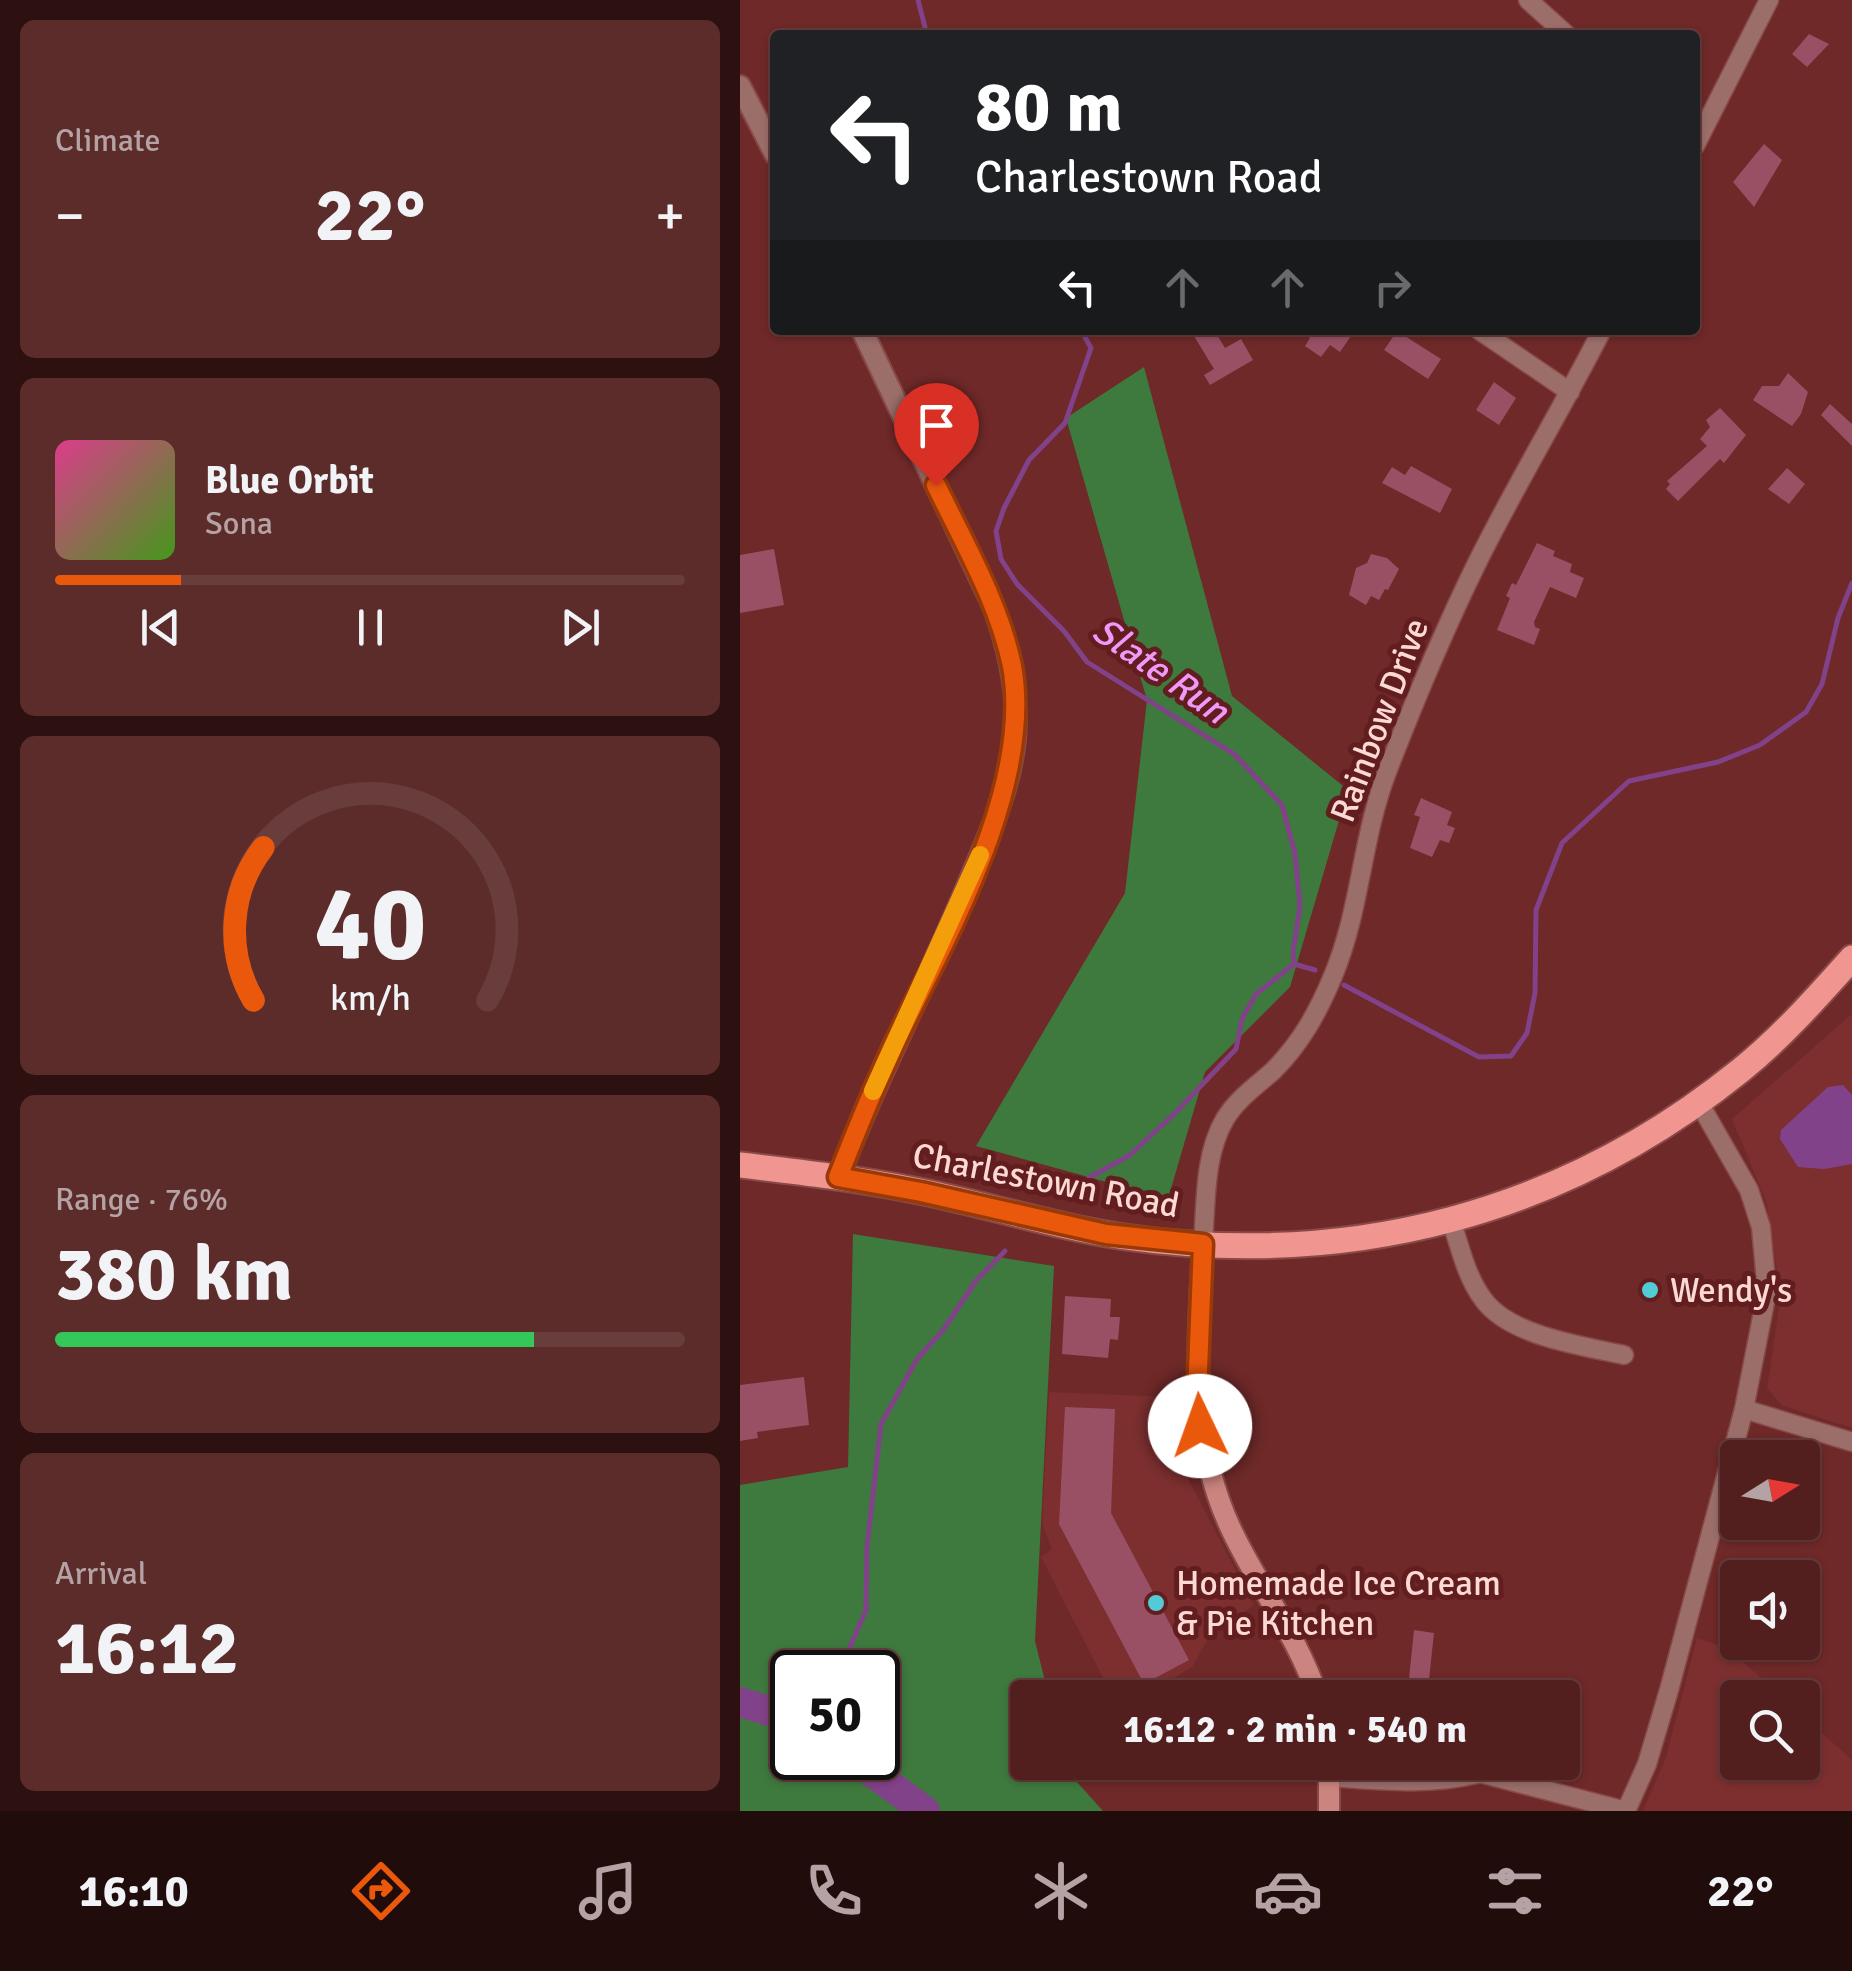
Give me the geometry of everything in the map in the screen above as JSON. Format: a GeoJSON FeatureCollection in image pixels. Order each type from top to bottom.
{"type":"FeatureCollection","features":[{"type":"Feature","properties":{"kind":"main road","name":"Charlestown Road"},"geometry":{"type":"LineString","coordinates":[[740,1165],[921,1192],[1112,1235],[1254,1247],[1342,1242],[1450,1220],[1560,1182],[1608,1159],[1698,1102],[1768,1046],[1852,958]]}},
{"type":"Feature","properties":{"kind":"main road"},"geometry":{"type":"LineString","coordinates":[[1203,1244],[1197,1401],[1211,1476],[1242,1551],[1299,1647],[1311,1680]]}},
{"type":"Feature","properties":{"kind":"main road"},"geometry":{"type":"LineString","coordinates":[[1329,1780],[1329,1811]]}},
{"type":"Feature","properties":{"kind":"street"},"geometry":{"type":"LineString","coordinates":[[1528,0],[1561,30]]}},
{"type":"Feature","properties":{"kind":"street"},"geometry":{"type":"LineString","coordinates":[[1700,136],[1769,0]]}},
{"type":"Feature","properties":{"kind":"street"},"geometry":{"type":"LineString","coordinates":[[740,86],[770,144]]}},
{"type":"Feature","properties":{"kind":"street"},"geometry":{"type":"LineString","coordinates":[[838,1177],[1001,804],[1010,771],[1016,704],[1005,637],[993,606],[864,335]]}},
{"type":"Feature","properties":{"kind":"street"},"geometry":{"type":"LineString","coordinates":[[1487,335],[1570,392]]}},
{"type":"Feature","properties":{"kind":"street","name":"Rainbow Drive"},"geometry":{"type":"LineString","coordinates":[[1203,1244],[1210,1172],[1224,1121],[1295,1046],[1316,1015],[1348,932],[1359,892],[1370,818],[1388,769],[1476,564],[1599,335]]}},
{"type":"Feature","properties":{"kind":"street"},"geometry":{"type":"LineString","coordinates":[[1501,1780],[1626,1811],[1647,1764],[1669,1690],[1744,1409],[1767,1292],[1766,1260],[1750,1190],[1698,1102]]}},
{"type":"Feature","properties":{"kind":"street"},"geometry":{"type":"LineString","coordinates":[[1450,1220],[1470,1278],[1492,1310],[1560,1341],[1624,1356]]}},
{"type":"Feature","properties":{"kind":"street"},"geometry":{"type":"LineString","coordinates":[[1744,1409],[1852,1442]]}},
{"type":"Feature","properties":{"kind":"street"},"geometry":{"type":"LineString","coordinates":[[1396,1780],[1454,1780]]}},
{"type":"Feature","properties":{"kind":"shaded area"},"geometry":{"type":"Polygon","coordinates":[[[1852,1014],[1852,1428],[1781,1405],[1767,1388],[1781,1294],[1766,1201],[1732,1119],[1852,1014]]]}},
{"type":"Feature","properties":{"kind":"shaded area"},"geometry":{"type":"Polygon","coordinates":[[[1843,1085],[1852,1095],[1852,1164],[1824,1169],[1798,1167],[1780,1139],[1781,1130],[1828,1087],[1843,1085]]]}},
{"type":"Feature","properties":{"kind":"shaded area"},"geometry":{"type":"Polygon","coordinates":[[[1049,1392],[1171,1397],[1184,1426],[1183,1469],[1254,1605],[1208,1639],[1192,1667],[1170,1680],[1104,1680],[1041,1557],[1052,1549],[1042,1523],[1049,1392]]]}},
{"type":"Feature","properties":{"kind":"shaded area"},"geometry":{"type":"Polygon","coordinates":[[[1697,1638],[1720,1646],[1720,1660],[1741,1660],[1763,1680],[1720,1680],[1720,1780],[1820,1780],[1820,1731],[1852,1760],[1852,1811],[1643,1811],[1666,1757],[1697,1638]]]}},
{"type":"Feature","properties":{"kind":"green space"},"geometry":{"type":"Polygon","coordinates":[[[1144,367],[1232,696],[1348,790],[1290,987],[1205,1072],[1168,1199],[976,1146],[1125,893],[1147,700],[1066,418],[1144,367]]]}},
{"type":"Feature","properties":{"kind":"green space"},"geometry":{"type":"Polygon","coordinates":[[[853,1234],[1054,1266],[1035,1641],[1045,1680],[1010,1680],[1010,1780],[1075,1780],[1103,1811],[740,1811],[740,1485],[848,1467],[853,1234]]]}},
{"type":"Feature","properties":{"kind":"building"},"geometry":{"type":"Polygon","coordinates":[[[1809,34],[1829,44],[1807,67],[1792,54],[1809,34]]]}},
{"type":"Feature","properties":{"kind":"building"},"geometry":{"type":"Polygon","coordinates":[[[1764,144],[1782,160],[1754,207],[1733,182],[1764,144]]]}},
{"type":"Feature","properties":{"kind":"building"},"geometry":{"type":"Polygon","coordinates":[[[1217,335],[1225,348],[1241,339],[1253,360],[1210,385],[1204,375],[1214,369],[1194,336],[1217,335]]]}},
{"type":"Feature","properties":{"kind":"building"},"geometry":{"type":"Polygon","coordinates":[[[1305,335],[1352,335],[1340,352],[1330,345],[1321,357],[1305,346],[1310,338],[1305,335]]]}},
{"type":"Feature","properties":{"kind":"building"},"geometry":{"type":"Polygon","coordinates":[[[1394,335],[1403,335],[1441,359],[1428,379],[1384,350],[1394,335]]]}},
{"type":"Feature","properties":{"kind":"building"},"geometry":{"type":"Polygon","coordinates":[[[1788,373],[1808,392],[1801,414],[1792,426],[1753,400],[1762,386],[1779,386],[1788,373]]]}},
{"type":"Feature","properties":{"kind":"building"},"geometry":{"type":"Polygon","coordinates":[[[1494,382],[1516,398],[1499,425],[1476,410],[1494,382]]]}},
{"type":"Feature","properties":{"kind":"building"},"geometry":{"type":"Polygon","coordinates":[[[1830,404],[1852,424],[1852,446],[1821,415],[1830,404]]]}},
{"type":"Feature","properties":{"kind":"building"},"geometry":{"type":"Polygon","coordinates":[[[1720,408],[1746,435],[1724,463],[1720,459],[1678,501],[1666,489],[1670,484],[1667,481],[1707,446],[1700,439],[1710,427],[1706,420],[1720,408]]]}},
{"type":"Feature","properties":{"kind":"building"},"geometry":{"type":"Polygon","coordinates":[[[1411,466],[1452,489],[1440,513],[1382,483],[1392,467],[1405,475],[1411,466]]]}},
{"type":"Feature","properties":{"kind":"building"},"geometry":{"type":"Polygon","coordinates":[[[1787,468],[1805,484],[1789,504],[1768,489],[1787,468]]]}},
{"type":"Feature","properties":{"kind":"building"},"geometry":{"type":"Polygon","coordinates":[[[1537,543],[1555,551],[1553,556],[1572,564],[1570,572],[1584,578],[1576,598],[1550,587],[1534,622],[1540,629],[1534,645],[1497,630],[1510,598],[1506,596],[1512,583],[1516,585],[1537,543]]]}},
{"type":"Feature","properties":{"kind":"building"},"geometry":{"type":"Polygon","coordinates":[[[774,549],[784,605],[740,613],[740,555],[774,549]]]}},
{"type":"Feature","properties":{"kind":"building"},"geometry":{"type":"Polygon","coordinates":[[[1371,554],[1387,558],[1399,569],[1379,600],[1371,596],[1366,605],[1349,595],[1356,568],[1367,563],[1371,554]]]}},
{"type":"Feature","properties":{"kind":"building"},"geometry":{"type":"Polygon","coordinates":[[[1421,798],[1452,812],[1447,825],[1455,828],[1449,843],[1440,840],[1432,857],[1410,848],[1420,817],[1414,815],[1421,798]]]}},
{"type":"Feature","properties":{"kind":"building"},"geometry":{"type":"Polygon","coordinates":[[[1065,1296],[1111,1299],[1110,1317],[1120,1317],[1118,1340],[1110,1339],[1108,1358],[1062,1354],[1065,1296]]]}},
{"type":"Feature","properties":{"kind":"building"},"geometry":{"type":"Polygon","coordinates":[[[804,1377],[809,1425],[757,1432],[758,1438],[740,1441],[740,1385],[804,1377]]]}},
{"type":"Feature","properties":{"kind":"building"},"geometry":{"type":"Polygon","coordinates":[[[1065,1407],[1115,1409],[1111,1513],[1189,1660],[1152,1680],[1142,1680],[1059,1524],[1065,1407]]]}},
{"type":"Feature","properties":{"kind":"building"},"geometry":{"type":"Polygon","coordinates":[[[1414,1630],[1434,1633],[1429,1680],[1409,1680],[1414,1630]]]}},
{"type":"Feature","properties":{"kind":"waterway","name":"Slate Run"},"geometry":{"type":"LineString","coordinates":[[918,0],[926,30]]}},
{"type":"Feature","properties":{"kind":"waterway","name":"Slate Run"},"geometry":{"type":"LineString","coordinates":[[1084,335],[1091,348],[1065,423],[1029,460],[1004,508],[996,531],[1001,559],[1017,584],[1064,631],[1087,662],[1234,754],[1282,805],[1295,854],[1300,906],[1294,964]]}},
{"type":"Feature","properties":{"kind":"waterway"},"geometry":{"type":"LineString","coordinates":[[1344,985],[1479,1057],[1511,1056],[1527,1033],[1535,993],[1536,910],[1562,843],[1629,781],[1718,762],[1760,745],[1806,712],[1822,684],[1838,618],[1852,583]]}},
{"type":"Feature","properties":{"kind":"waterway"},"geometry":{"type":"LineString","coordinates":[[1074,1186],[1130,1155],[1236,1049],[1242,1019],[1256,994],[1294,964],[1315,970]]}},
{"type":"Feature","properties":{"kind":"waterway"},"geometry":{"type":"LineString","coordinates":[[849,1650],[866,1610],[867,1546],[881,1424],[917,1359],[944,1329],[975,1282],[1005,1251]]}},
{"type":"Feature","properties":{"kind":"waterway"},"geometry":{"type":"LineString","coordinates":[[740,1702],[770,1711]]}},
{"type":"Feature","properties":{"kind":"waterway"},"geometry":{"type":"LineString","coordinates":[[883,1780],[925,1811]]}},
{"type":"Feature","properties":{"kind":"slow traffic"},"geometry":{"type":"LineString","coordinates":[[873,1091],[980,855]]}},
{"type":"Feature","properties":{"kind":"place","name":"Wendy's"},"geometry":{"type":"Point","coordinates":[1650,1290]}},
{"type":"Feature","properties":{"kind":"place","name":"Homemade Ice Cream & Pie Kitchen"},"geometry":{"type":"Point","coordinates":[1156,1603]}},
{"type":"Feature","properties":{"kind":"route"},"geometry":{"type":"LineString","coordinates":[[936,485],[1005,637],[1016,704],[1015,738],[1001,804],[838,1177],[1106,1234],[1203,1244],[1197,1396],[1200,1426]]}}]}
